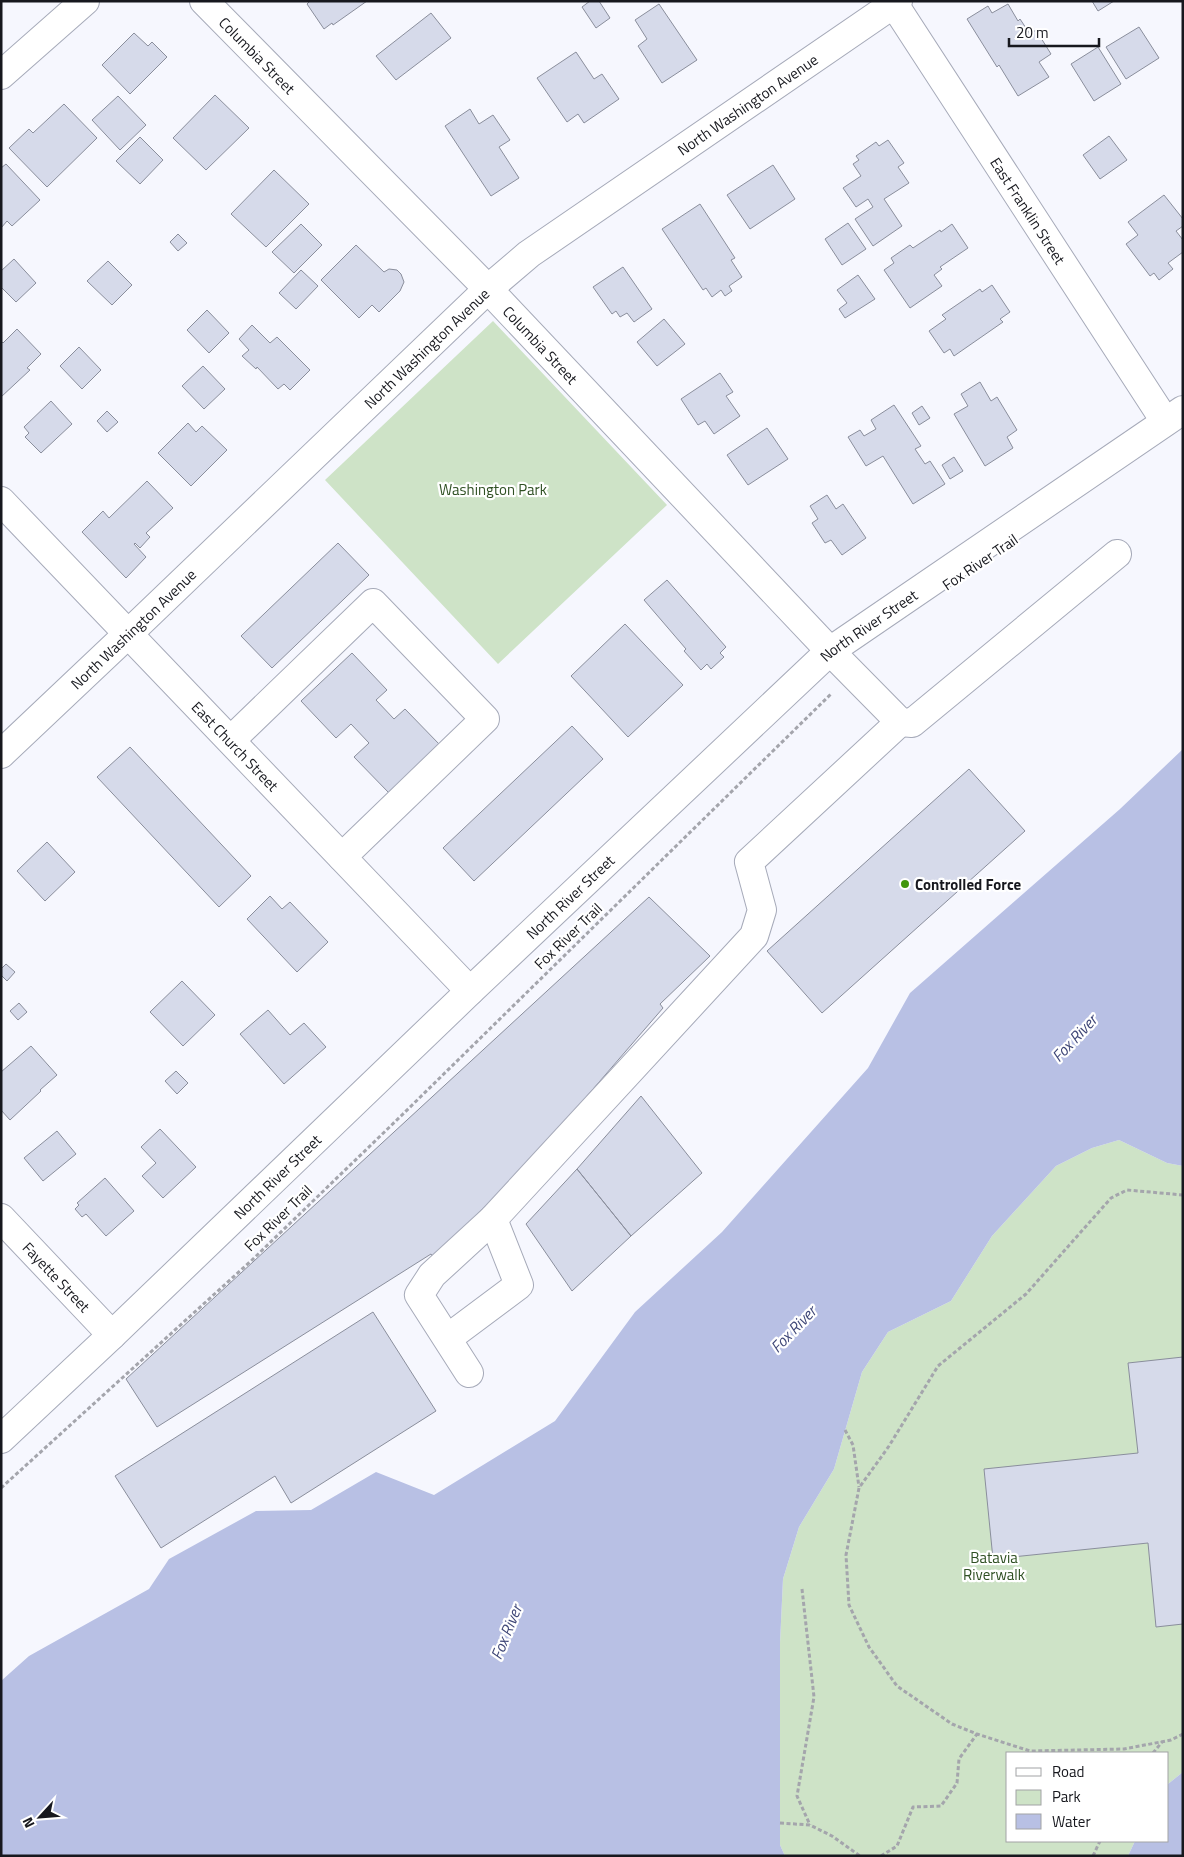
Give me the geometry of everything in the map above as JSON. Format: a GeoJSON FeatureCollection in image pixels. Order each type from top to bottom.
{"type":"FeatureCollection","features":[{"type":"Feature","properties":{"kind":"street"},"geometry":{"type":"LineString","coordinates":[[1,75],[85,1]]}},
{"type":"Feature","properties":{"kind":"street","name":"Columbia Street"},"geometry":{"type":"LineString","coordinates":[[204,1],[488,290],[830,651],[900,722]]}},
{"type":"Feature","properties":{"kind":"street","name":"North Washington Avenue"},"geometry":{"type":"LineString","coordinates":[[1,754],[488,290],[529,254],[894,2]]}},
{"type":"Feature","properties":{"kind":"street","name":"East Franklin Street"},"geometry":{"type":"LineString","coordinates":[[894,2],[1174,416]]}},
{"type":"Feature","properties":{"kind":"street","name":"North River Street"},"geometry":{"type":"LineString","coordinates":[[1,1439],[470,991],[830,651],[1174,416]]}},
{"type":"Feature","properties":{"kind":"street","name":"East Church Street"},"geometry":{"type":"LineString","coordinates":[[1,501],[470,991]]}},
{"type":"Feature","properties":{"kind":"street"},"geometry":{"type":"LineString","coordinates":[[470,1373],[419,1295],[432,1275],[493,1220],[754,936],[762,910],[749,862],[900,722],[912,723],[1117,554]]}},
{"type":"Feature","properties":{"kind":"street"},"geometry":{"type":"LineString","coordinates":[[231,740],[373,604],[484,719],[342,857]]}},
{"type":"Feature","properties":{"kind":"street","name":"Fayette Street"},"geometry":{"type":"LineString","coordinates":[[1,1218],[112,1335]]}},
{"type":"Feature","properties":{"kind":"street"},"geometry":{"type":"LineString","coordinates":[[448,1338],[519,1285],[493,1220]]}},
{"type":"Feature","properties":{"kind":"path","name":"Fox River Trail"},"geometry":{"type":"LineString","coordinates":[[1,1488],[252,1260],[852,674]]}},
{"type":"Feature","properties":{"kind":"path"},"geometry":{"type":"LineString","coordinates":[[859,1488],[888,1446],[938,1366],[1026,1294],[1111,1198],[1126,1190],[1183,1195]]}},
{"type":"Feature","properties":{"kind":"path"},"geometry":{"type":"LineString","coordinates":[[845,1430],[853,1445],[859,1488],[846,1555],[850,1605],[870,1647],[897,1686],[952,1724],[1030,1751],[1124,1749],[1172,1740],[1183,1734]]}},
{"type":"Feature","properties":{"kind":"path"},"geometry":{"type":"LineString","coordinates":[[802,1589],[814,1697],[797,1796],[810,1825]]}},
{"type":"Feature","properties":{"kind":"path"},"geometry":{"type":"LineString","coordinates":[[881,1856],[897,1846],[913,1807],[941,1806],[957,1784],[959,1759],[977,1734]]}},
{"type":"Feature","properties":{"kind":"path"},"geometry":{"type":"LineString","coordinates":[[1154,1752],[1162,1742]]}},
{"type":"Feature","properties":{"kind":"path"},"geometry":{"type":"LineString","coordinates":[[780,1823],[810,1825],[832,1836],[860,1856]]}},
{"type":"Feature","properties":{"kind":"path"},"geometry":{"type":"LineString","coordinates":[[1093,1856],[1100,1842]]}},
{"type":"Feature","properties":{"kind":"green space","name":"Washington Park"},"geometry":{"type":"Polygon","coordinates":[[[493,321],[667,505],[498,664],[325,480],[493,321]]]}},
{"type":"Feature","properties":{"kind":"green space","name":"Batavia Riverwalk"},"geometry":{"type":"Polygon","coordinates":[[[1119,1140],[1167,1163],[1183,1166],[1183,1772],[1169,1783],[1169,1752],[1006,1752],[1006,1842],[1135,1842],[1128,1856],[785,1856],[780,1845],[780,1643],[783,1579],[799,1527],[834,1469],[862,1372],[888,1332],[951,1301],[992,1236],[1056,1166],[1092,1148],[1119,1140]]]}},
{"type":"Feature","properties":{"kind":"water","name":"Fox River"},"geometry":{"type":"Polygon","coordinates":[[[1183,749],[1183,1166],[1167,1163],[1119,1140],[1092,1148],[1056,1166],[992,1236],[951,1301],[888,1332],[862,1372],[834,1469],[799,1527],[783,1579],[780,1643],[780,1845],[785,1856],[1,1856],[1,1681],[29,1656],[149,1589],[169,1559],[256,1511],[311,1510],[376,1472],[434,1495],[555,1421],[635,1312],[722,1232],[868,1068],[910,993],[1120,809],[1183,749]]]}},
{"type":"Feature","properties":{"kind":"water"},"geometry":{"type":"Polygon","coordinates":[[[1183,1772],[1183,1856],[1128,1856],[1135,1842],[1169,1842],[1169,1783],[1183,1772]]]}},
{"type":"Feature","properties":{"kind":"building"},"geometry":{"type":"Polygon","coordinates":[[[310,1],[367,1],[333,25],[332,23],[324,29],[307,4],[310,1]]]}},
{"type":"Feature","properties":{"kind":"building"},"geometry":{"type":"Polygon","coordinates":[[[590,1],[599,1],[610,18],[596,28],[582,7],[590,1]]]}},
{"type":"Feature","properties":{"kind":"building"},"geometry":{"type":"Polygon","coordinates":[[[1092,1],[1114,1],[1098,11],[1092,1]]]}},
{"type":"Feature","properties":{"kind":"building"},"geometry":{"type":"Polygon","coordinates":[[[659,4],[697,60],[662,83],[638,46],[647,39],[635,20],[659,4]]]}},
{"type":"Feature","properties":{"kind":"building"},"geometry":{"type":"Polygon","coordinates":[[[1008,4],[1018,21],[1020,19],[1030,34],[1036,30],[1051,54],[1039,62],[1049,77],[1018,96],[967,19],[988,6],[992,13],[1008,4]]]}},
{"type":"Feature","properties":{"kind":"building"},"geometry":{"type":"Polygon","coordinates":[[[431,13],[451,38],[396,80],[376,56],[431,13]]]}},
{"type":"Feature","properties":{"kind":"building"},"geometry":{"type":"Polygon","coordinates":[[[1139,27],[1159,58],[1126,79],[1106,47],[1139,27]]]}},
{"type":"Feature","properties":{"kind":"building"},"geometry":{"type":"Polygon","coordinates":[[[134,33],[148,46],[152,42],[167,57],[130,94],[102,65],[134,33]]]}},
{"type":"Feature","properties":{"kind":"building"},"geometry":{"type":"Polygon","coordinates":[[[1098,47],[1121,84],[1094,101],[1071,64],[1098,47]]]}},
{"type":"Feature","properties":{"kind":"building"},"geometry":{"type":"Polygon","coordinates":[[[576,52],[594,79],[602,74],[619,99],[584,123],[578,114],[567,122],[537,78],[576,52]]]}},
{"type":"Feature","properties":{"kind":"building"},"geometry":{"type":"Polygon","coordinates":[[[215,95],[249,128],[206,170],[173,138],[215,95]]]}},
{"type":"Feature","properties":{"kind":"building"},"geometry":{"type":"Polygon","coordinates":[[[118,96],[146,125],[120,150],[92,120],[118,96]]]}},
{"type":"Feature","properties":{"kind":"building"},"geometry":{"type":"Polygon","coordinates":[[[64,104],[97,138],[47,187],[9,148],[29,129],[33,133],[64,104]]]}},
{"type":"Feature","properties":{"kind":"building"},"geometry":{"type":"Polygon","coordinates":[[[470,109],[479,124],[493,115],[510,140],[499,147],[519,178],[491,196],[445,126],[470,109]]]}},
{"type":"Feature","properties":{"kind":"building"},"geometry":{"type":"Polygon","coordinates":[[[1109,136],[1127,160],[1100,179],[1083,155],[1109,136]]]}},
{"type":"Feature","properties":{"kind":"building"},"geometry":{"type":"Polygon","coordinates":[[[140,137],[163,160],[140,184],[116,161],[140,137]]]}},
{"type":"Feature","properties":{"kind":"building"},"geometry":{"type":"Polygon","coordinates":[[[888,140],[904,163],[898,167],[909,183],[884,199],[902,226],[873,246],[855,219],[873,207],[868,199],[856,207],[843,188],[861,176],[853,164],[859,160],[856,156],[876,142],[879,146],[888,140]]]}},
{"type":"Feature","properties":{"kind":"building"},"geometry":{"type":"Polygon","coordinates":[[[6,164],[40,200],[12,226],[7,221],[1,228],[1,168],[6,164]]]}},
{"type":"Feature","properties":{"kind":"building"},"geometry":{"type":"Polygon","coordinates":[[[773,165],[795,199],[750,229],[727,195],[773,165]]]}},
{"type":"Feature","properties":{"kind":"building"},"geometry":{"type":"Polygon","coordinates":[[[274,170],[309,204],[266,247],[231,214],[274,170]]]}},
{"type":"Feature","properties":{"kind":"building"},"geometry":{"type":"Polygon","coordinates":[[[1164,195],[1183,219],[1183,226],[1176,231],[1183,240],[1183,252],[1168,263],[1173,269],[1159,280],[1154,273],[1150,276],[1126,244],[1138,235],[1128,222],[1164,195]]]}},
{"type":"Feature","properties":{"kind":"building"},"geometry":{"type":"Polygon","coordinates":[[[700,204],[735,258],[731,260],[742,277],[729,286],[732,291],[725,296],[721,290],[712,297],[706,288],[703,290],[662,229],[700,204]]]}},
{"type":"Feature","properties":{"kind":"building"},"geometry":{"type":"Polygon","coordinates":[[[848,223],[866,249],[842,265],[825,239],[848,223]]]}},
{"type":"Feature","properties":{"kind":"building"},"geometry":{"type":"Polygon","coordinates":[[[301,224],[322,245],[294,273],[272,252],[301,224]]]}},
{"type":"Feature","properties":{"kind":"building"},"geometry":{"type":"Polygon","coordinates":[[[952,224],[968,248],[940,267],[942,269],[934,275],[942,286],[910,308],[884,270],[894,263],[891,258],[910,245],[913,248],[952,224]]]}},
{"type":"Feature","properties":{"kind":"building"},"geometry":{"type":"Polygon","coordinates":[[[178,234],[187,243],[178,251],[170,242],[178,234]]]}},
{"type":"Feature","properties":{"kind":"building"},"geometry":{"type":"Polygon","coordinates":[[[356,245],[384,272],[389,269],[397,270],[404,282],[400,291],[379,312],[372,305],[359,318],[321,280],[356,245]]]}},
{"type":"Feature","properties":{"kind":"building"},"geometry":{"type":"Polygon","coordinates":[[[14,259],[36,283],[16,302],[1,287],[1,271],[14,259]]]}},
{"type":"Feature","properties":{"kind":"building"},"geometry":{"type":"Polygon","coordinates":[[[108,261],[132,285],[112,305],[87,281],[108,261]]]}},
{"type":"Feature","properties":{"kind":"building"},"geometry":{"type":"Polygon","coordinates":[[[623,267],[652,309],[634,322],[627,313],[620,317],[616,311],[612,314],[593,287],[623,267]]]}},
{"type":"Feature","properties":{"kind":"building"},"geometry":{"type":"Polygon","coordinates":[[[301,270],[318,286],[296,309],[279,293],[301,270]]]}},
{"type":"Feature","properties":{"kind":"building"},"geometry":{"type":"Polygon","coordinates":[[[858,275],[875,299],[845,318],[839,309],[847,303],[837,290],[858,275]]]}},
{"type":"Feature","properties":{"kind":"building"},"geometry":{"type":"Polygon","coordinates":[[[992,285],[1010,312],[1000,319],[1003,322],[954,356],[950,349],[944,353],[929,331],[946,319],[942,315],[980,289],[982,292],[992,285]]]}},
{"type":"Feature","properties":{"kind":"building"},"geometry":{"type":"Polygon","coordinates":[[[207,310],[229,333],[209,353],[187,330],[207,310]]]}},
{"type":"Feature","properties":{"kind":"building"},"geometry":{"type":"Polygon","coordinates":[[[664,319],[685,344],[657,366],[637,342],[664,319]]]}},
{"type":"Feature","properties":{"kind":"building"},"geometry":{"type":"Polygon","coordinates":[[[252,325],[270,343],[277,337],[310,370],[290,390],[284,384],[278,389],[257,367],[256,369],[242,356],[249,350],[239,339],[252,325]]]}},
{"type":"Feature","properties":{"kind":"building"},"geometry":{"type":"Polygon","coordinates":[[[17,329],[41,354],[27,368],[30,370],[1,397],[1,341],[3,343],[17,329]]]}},
{"type":"Feature","properties":{"kind":"building"},"geometry":{"type":"Polygon","coordinates":[[[79,347],[101,370],[82,389],[60,366],[79,347]]]}},
{"type":"Feature","properties":{"kind":"building"},"geometry":{"type":"Polygon","coordinates":[[[203,366],[225,389],[204,409],[182,386],[203,366]]]}},
{"type":"Feature","properties":{"kind":"building"},"geometry":{"type":"Polygon","coordinates":[[[720,373],[733,392],[726,396],[740,416],[714,434],[705,421],[698,425],[681,399],[720,373]]]}},
{"type":"Feature","properties":{"kind":"building"},"geometry":{"type":"Polygon","coordinates":[[[980,382],[991,401],[997,397],[1017,430],[1007,437],[1013,448],[985,466],[954,414],[968,406],[961,394],[980,382]]]}},
{"type":"Feature","properties":{"kind":"building"},"geometry":{"type":"Polygon","coordinates":[[[51,401],[72,424],[41,453],[25,437],[29,433],[24,427],[51,401]]]}},
{"type":"Feature","properties":{"kind":"building"},"geometry":{"type":"Polygon","coordinates":[[[894,405],[921,446],[915,449],[925,464],[930,461],[945,484],[913,504],[883,456],[866,466],[848,437],[860,430],[864,436],[876,429],[871,420],[894,405]]]}},
{"type":"Feature","properties":{"kind":"building"},"geometry":{"type":"Polygon","coordinates":[[[922,406],[930,418],[919,425],[912,413],[922,406]]]}},
{"type":"Feature","properties":{"kind":"building"},"geometry":{"type":"Polygon","coordinates":[[[107,411],[118,422],[107,432],[97,421],[107,411]]]}},
{"type":"Feature","properties":{"kind":"building"},"geometry":{"type":"Polygon","coordinates":[[[188,423],[196,432],[202,426],[227,450],[191,486],[158,453],[188,423]]]}},
{"type":"Feature","properties":{"kind":"building"},"geometry":{"type":"Polygon","coordinates":[[[767,428],[788,459],[748,485],[727,455],[767,428]]]}},
{"type":"Feature","properties":{"kind":"building"},"geometry":{"type":"Polygon","coordinates":[[[954,457],[963,471],[950,479],[942,465],[954,457]]]}},
{"type":"Feature","properties":{"kind":"building"},"geometry":{"type":"Polygon","coordinates":[[[147,481],[173,508],[146,533],[150,537],[140,548],[134,544],[146,557],[126,578],[82,532],[103,511],[109,518],[147,481]]]}},
{"type":"Feature","properties":{"kind":"building"},"geometry":{"type":"Polygon","coordinates":[[[827,495],[836,509],[843,504],[866,538],[842,555],[831,540],[825,543],[812,523],[818,519],[810,506],[827,495]]]}},
{"type":"Feature","properties":{"kind":"building"},"geometry":{"type":"Polygon","coordinates":[[[338,543],[369,575],[272,668],[241,636],[338,543]]]}},
{"type":"Feature","properties":{"kind":"building"},"geometry":{"type":"Polygon","coordinates":[[[667,580],[726,647],[720,653],[724,657],[711,669],[707,664],[701,670],[684,651],[686,649],[644,600],[667,580]]]}},
{"type":"Feature","properties":{"kind":"building"},"geometry":{"type":"Polygon","coordinates":[[[625,624],[683,685],[628,737],[571,676],[625,624]]]}},
{"type":"Feature","properties":{"kind":"building"},"geometry":{"type":"Polygon","coordinates":[[[352,653],[387,690],[376,700],[394,719],[405,709],[440,745],[389,793],[354,757],[369,743],[351,724],[336,738],[301,701],[352,653]]]}},
{"type":"Feature","properties":{"kind":"building"},"geometry":{"type":"Polygon","coordinates":[[[572,726],[603,759],[474,881],[443,848],[572,726]]]}},
{"type":"Feature","properties":{"kind":"building"},"geometry":{"type":"Polygon","coordinates":[[[130,747],[251,876],[219,907],[97,777],[130,747]]]}},
{"type":"Feature","properties":{"kind":"building"},"geometry":{"type":"Polygon","coordinates":[[[969,769],[1025,831],[822,1013],[767,951],[969,769]]]}},
{"type":"Feature","properties":{"kind":"building"},"geometry":{"type":"Polygon","coordinates":[[[47,842],[75,872],[45,901],[17,871],[47,842]]]}},
{"type":"Feature","properties":{"kind":"building"},"geometry":{"type":"Polygon","coordinates":[[[270,896],[282,909],[290,902],[328,942],[297,972],[247,919],[270,896]]]}},
{"type":"Feature","properties":{"kind":"building"},"geometry":{"type":"Polygon","coordinates":[[[649,897],[710,956],[660,1004],[663,1008],[524,1169],[433,1257],[431,1254],[157,1427],[126,1379],[649,897]]]}},
{"type":"Feature","properties":{"kind":"building"},"geometry":{"type":"Polygon","coordinates":[[[6,964],[15,972],[7,981],[1,975],[1,969],[6,964]]]}},
{"type":"Feature","properties":{"kind":"building"},"geometry":{"type":"Polygon","coordinates":[[[182,981],[215,1015],[183,1046],[150,1012],[182,981]]]}},
{"type":"Feature","properties":{"kind":"building"},"geometry":{"type":"Polygon","coordinates":[[[19,1003],[27,1012],[18,1020],[10,1011],[19,1003]]]}},
{"type":"Feature","properties":{"kind":"building"},"geometry":{"type":"Polygon","coordinates":[[[268,1010],[290,1035],[304,1023],[326,1047],[284,1084],[240,1034],[268,1010]]]}},
{"type":"Feature","properties":{"kind":"building"},"geometry":{"type":"Polygon","coordinates":[[[31,1046],[57,1075],[10,1120],[1,1110],[1,1072],[31,1046]]]}},
{"type":"Feature","properties":{"kind":"building"},"geometry":{"type":"Polygon","coordinates":[[[176,1071],[188,1083],[177,1094],[165,1081],[176,1071]]]}},
{"type":"Feature","properties":{"kind":"building"},"geometry":{"type":"Polygon","coordinates":[[[641,1096],[702,1173],[631,1236],[577,1169],[641,1096]]]}},
{"type":"Feature","properties":{"kind":"building"},"geometry":{"type":"Polygon","coordinates":[[[160,1129],[196,1167],[163,1198],[142,1176],[156,1163],[141,1147],[160,1129]]]}},
{"type":"Feature","properties":{"kind":"building"},"geometry":{"type":"Polygon","coordinates":[[[57,1131],[76,1154],[43,1181],[24,1158],[57,1131]]]}},
{"type":"Feature","properties":{"kind":"building"},"geometry":{"type":"Polygon","coordinates":[[[577,1169],[631,1236],[572,1291],[526,1224],[577,1169]]]}},
{"type":"Feature","properties":{"kind":"building"},"geometry":{"type":"Polygon","coordinates":[[[105,1178],[134,1211],[106,1236],[86,1214],[82,1217],[75,1209],[79,1205],[77,1203],[105,1178]]]}},
{"type":"Feature","properties":{"kind":"building"},"geometry":{"type":"Polygon","coordinates":[[[373,1312],[436,1411],[291,1503],[275,1476],[161,1548],[115,1476],[373,1312]]]}},
{"type":"Feature","properties":{"kind":"building"},"geometry":{"type":"Polygon","coordinates":[[[1183,1357],[1183,1624],[1156,1627],[1148,1543],[993,1559],[984,1469],[1138,1453],[1128,1363],[1183,1357]]]}},
{"type":"Feature","properties":{"kind":"place","name":"Controlled Force"},"geometry":{"type":"Point","coordinates":[905,884]}}]}
